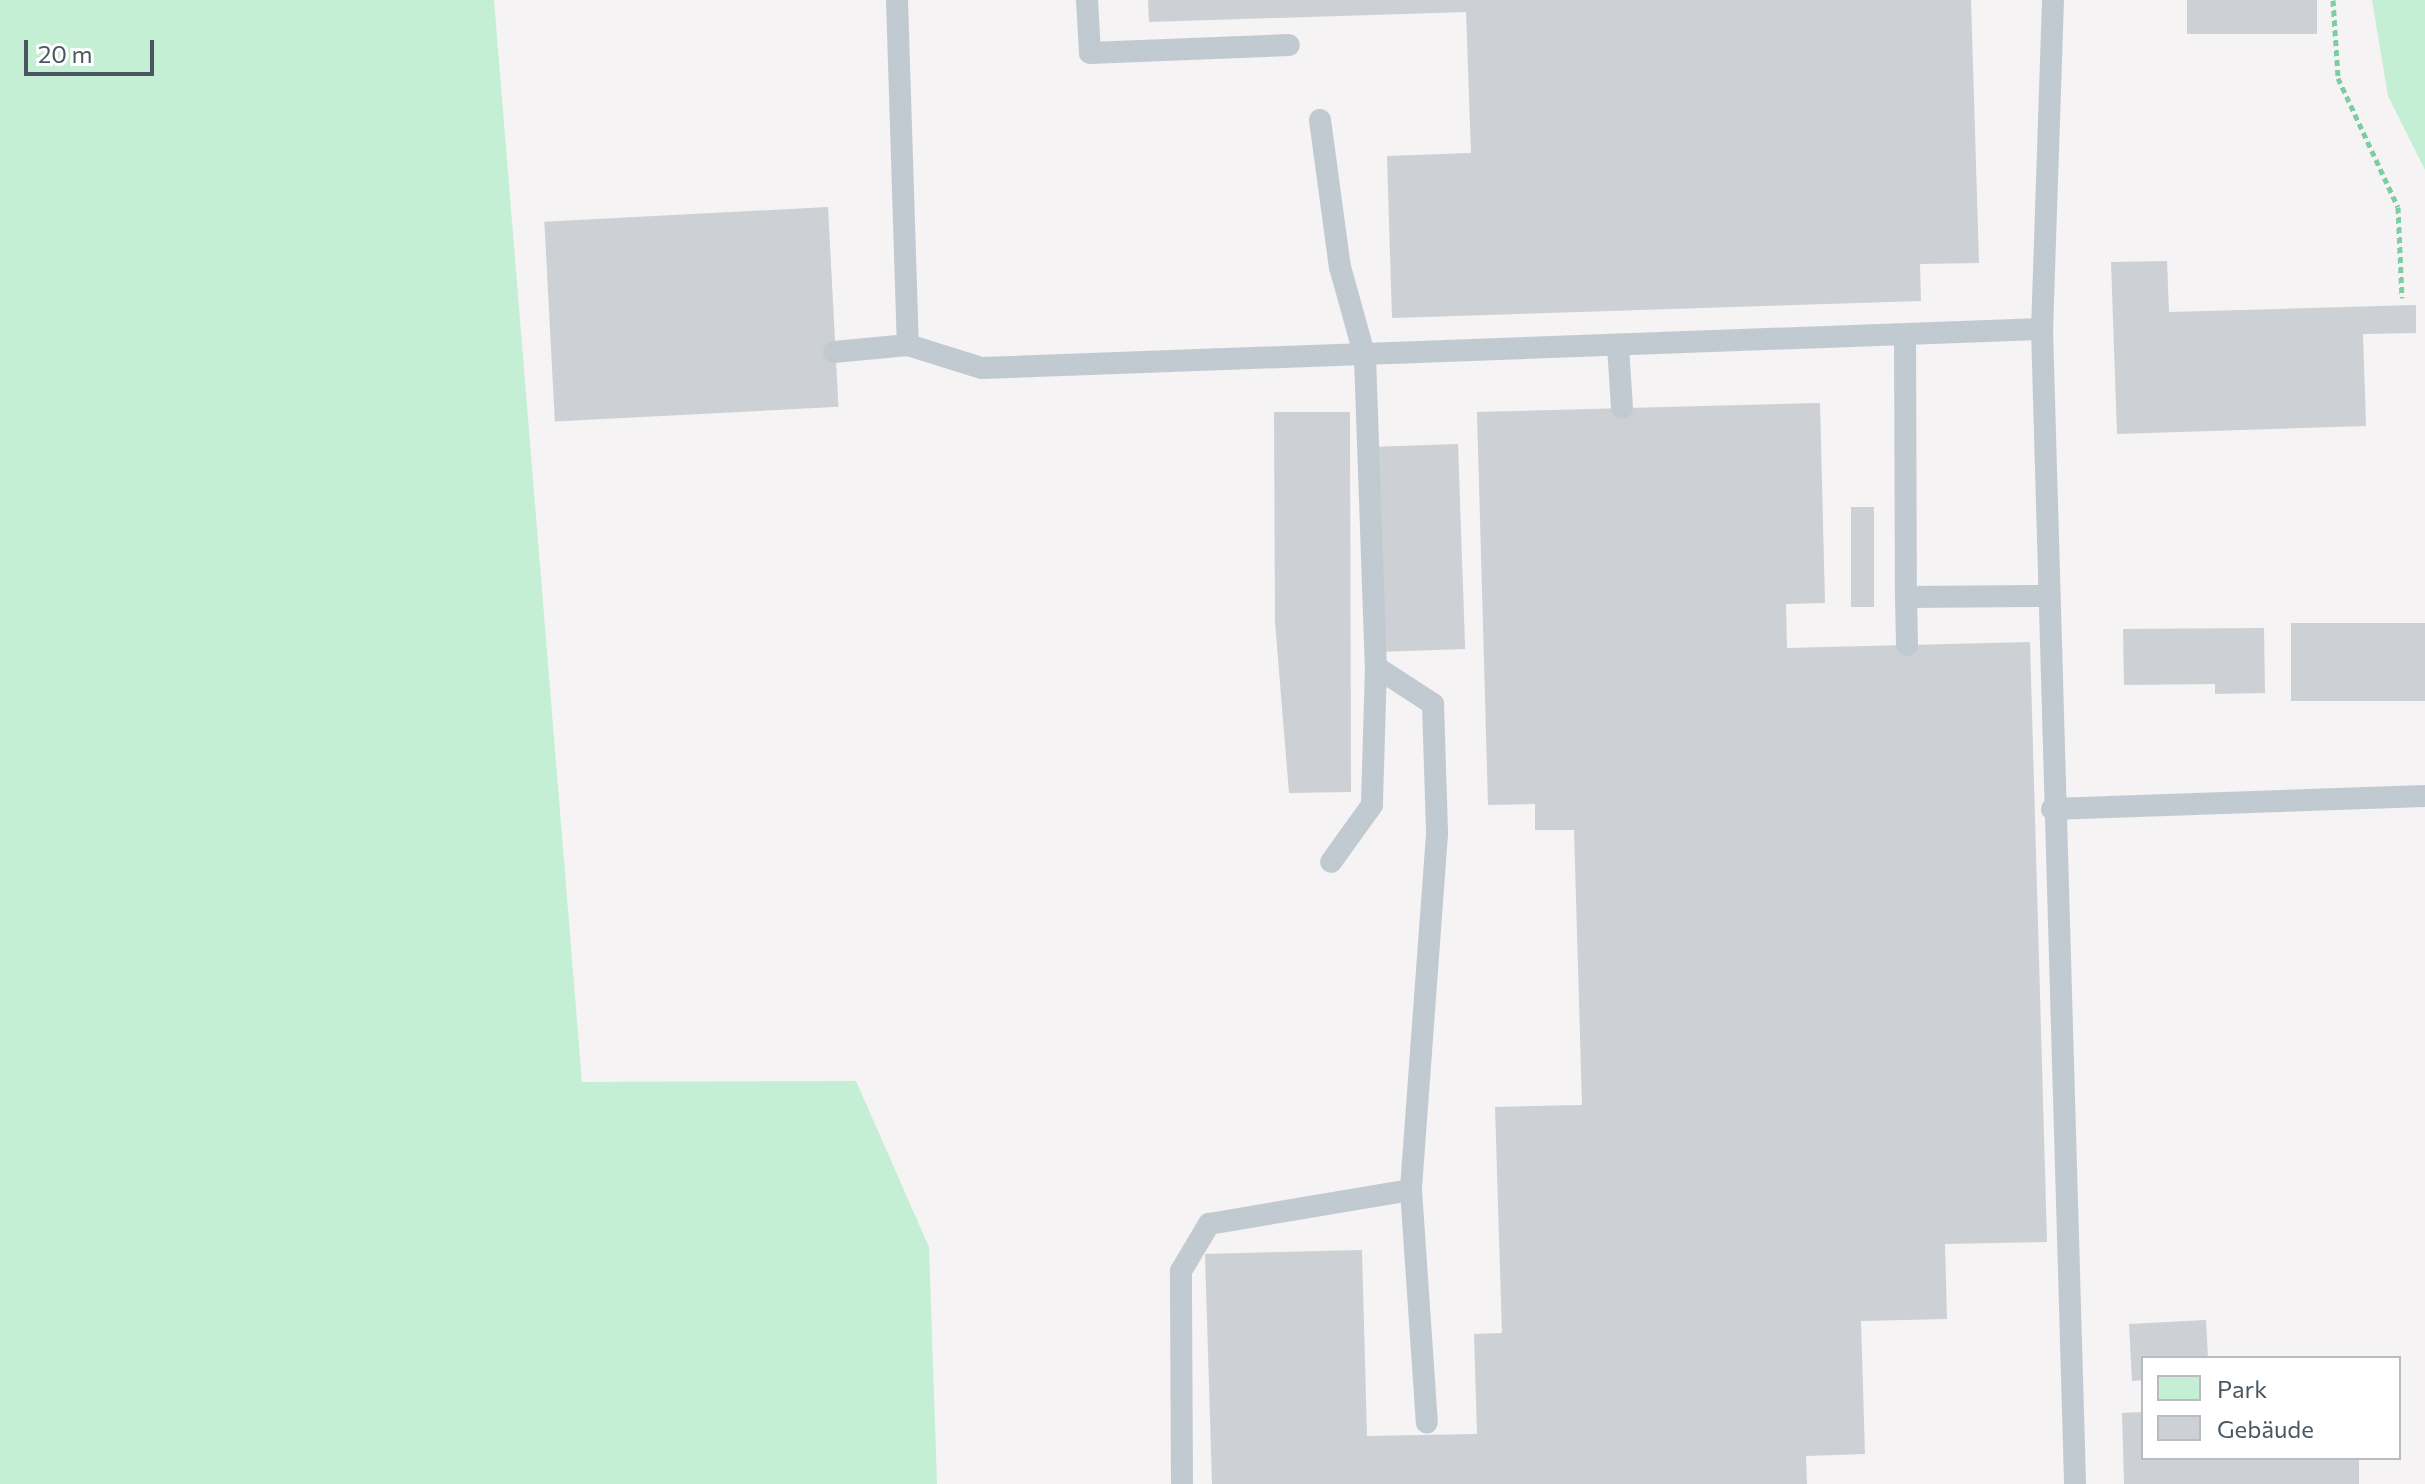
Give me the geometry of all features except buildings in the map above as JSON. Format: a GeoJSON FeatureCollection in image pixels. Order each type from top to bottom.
{"type":"FeatureCollection","features":[{"type":"Feature","properties":{"kind":"lane"},"geometry":{"type":"LineString","coordinates":[[897,0],[908,345]]}},
{"type":"Feature","properties":{"kind":"lane"},"geometry":{"type":"LineString","coordinates":[[1087,0],[1090,53],[1289,45]]}},
{"type":"Feature","properties":{"kind":"lane"},"geometry":{"type":"LineString","coordinates":[[2053,0],[2042,329],[2052,809],[2075,1484]]}},
{"type":"Feature","properties":{"kind":"lane"},"geometry":{"type":"LineString","coordinates":[[1320,120],[1340,267],[1365,357],[1376,667],[1372,805],[1331,862]]}},
{"type":"Feature","properties":{"kind":"lane"},"geometry":{"type":"LineString","coordinates":[[834,352],[908,345],[982,368],[1365,357],[2042,329]]}},
{"type":"Feature","properties":{"kind":"lane"},"geometry":{"type":"LineString","coordinates":[[1905,335],[1907,645]]}},
{"type":"Feature","properties":{"kind":"lane"},"geometry":{"type":"LineString","coordinates":[[1618,346],[1622,408]]}},
{"type":"Feature","properties":{"kind":"lane"},"geometry":{"type":"LineString","coordinates":[[1906,597],[2048,596]]}},
{"type":"Feature","properties":{"kind":"lane"},"geometry":{"type":"LineString","coordinates":[[1376,667],[1433,704],[1437,834],[1411,1190],[1427,1422]]}},
{"type":"Feature","properties":{"kind":"lane"},"geometry":{"type":"LineString","coordinates":[[2052,809],[2425,796]]}},
{"type":"Feature","properties":{"kind":"lane"},"geometry":{"type":"LineString","coordinates":[[1182,1484],[1181,1271],[1209,1224],[1411,1190]]}},
{"type":"Feature","properties":{"kind":"path"},"geometry":{"type":"LineString","coordinates":[[2333,0],[2338,78],[2398,207],[2402,298]]}},
{"type":"Feature","properties":{"kind":"green space"},"geometry":{"type":"Polygon","coordinates":[[[0,0],[494,0],[582,1082],[856,1081],[929,1247],[937,1484],[0,1484],[0,0]]]}},
{"type":"Feature","properties":{"kind":"green space"},"geometry":{"type":"Polygon","coordinates":[[[2372,0],[2425,0],[2425,170],[2388,96],[2372,0]]]}}]}
